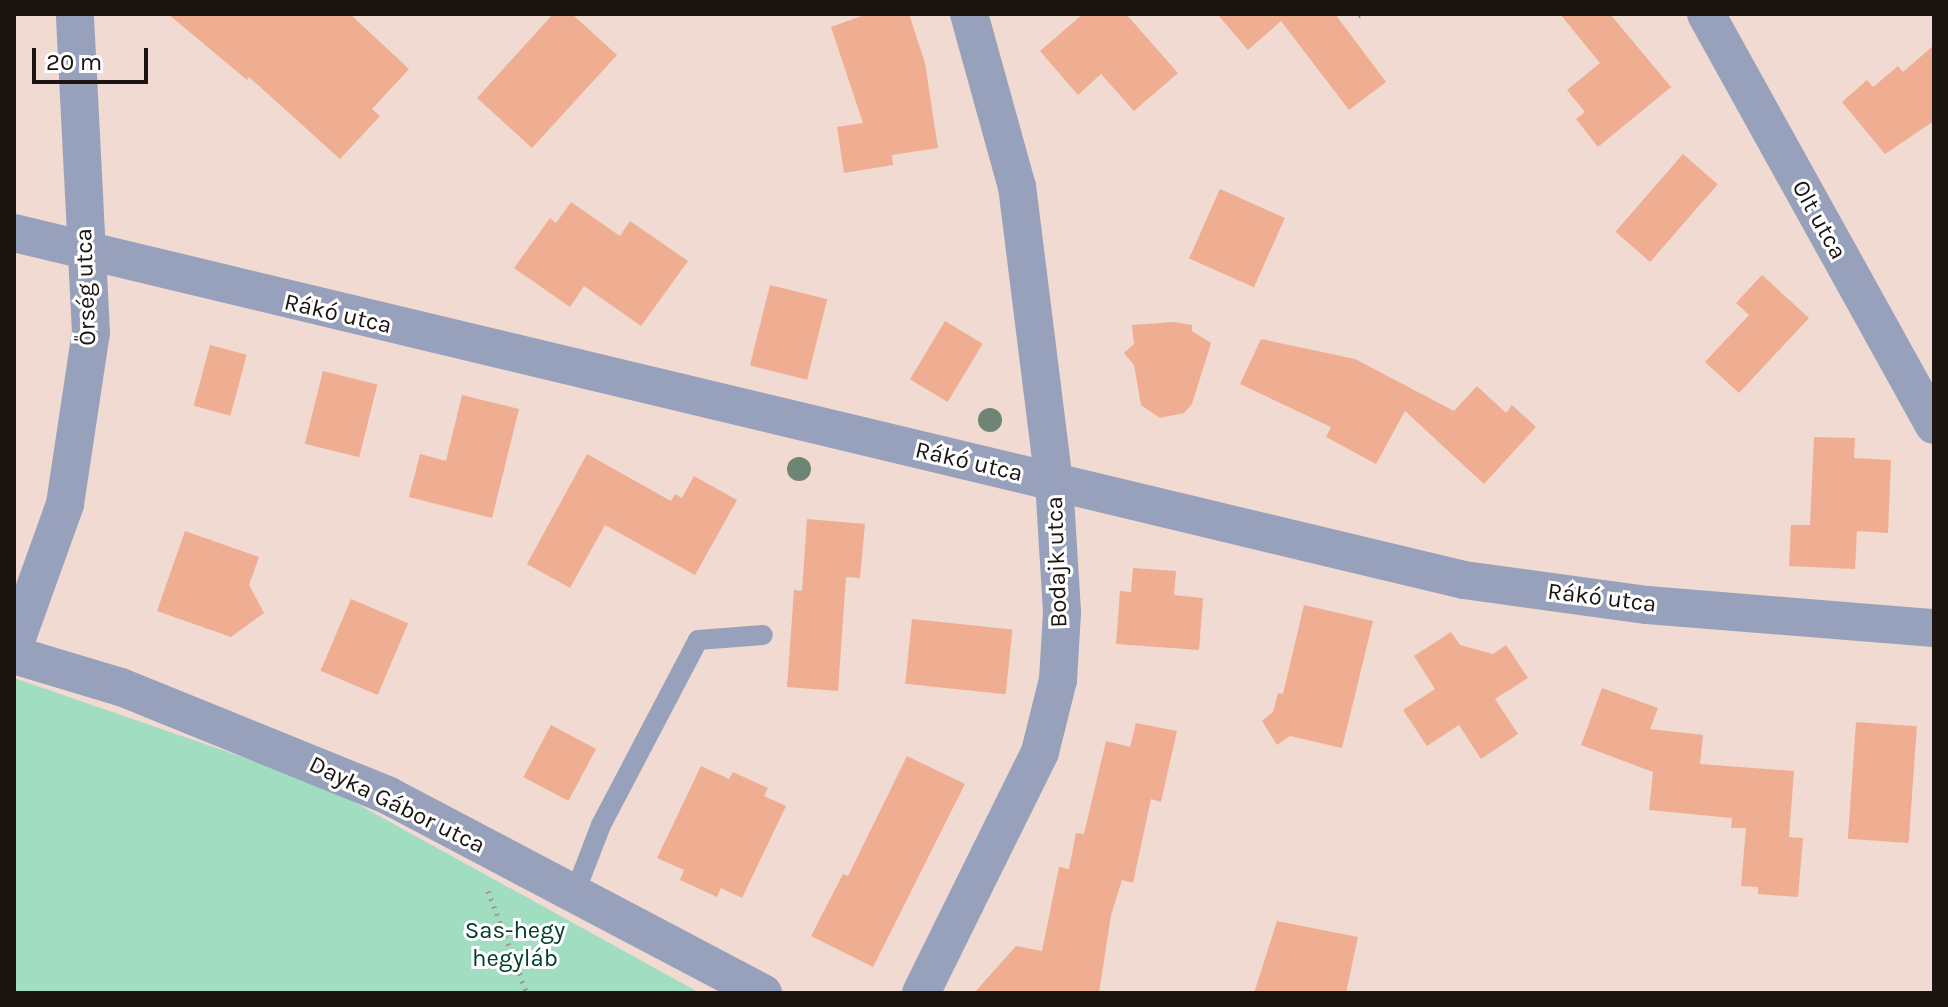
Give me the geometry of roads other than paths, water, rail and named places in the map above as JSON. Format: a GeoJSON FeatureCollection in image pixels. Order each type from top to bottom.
{"type":"FeatureCollection","features":[{"type":"Feature","properties":{"kind":"street","name":"Őrség utca"},"geometry":{"type":"LineString","coordinates":[[14,646],[65,504],[77,444],[91,333],[75,14]]}},
{"type":"Feature","properties":{"kind":"street","name":"Bodajk utca"},"geometry":{"type":"LineString","coordinates":[[921,993],[1040,752],[1058,680],[1062,612],[1054,483],[1017,187],[969,14]]}},
{"type":"Feature","properties":{"kind":"street","name":"Olt utca"},"geometry":{"type":"LineString","coordinates":[[1706,14],[1934,425]]}},
{"type":"Feature","properties":{"kind":"street","name":"Rákó utca"},"geometry":{"type":"LineString","coordinates":[[14,233],[86,254],[1464,580],[1647,605],[1934,628]]}},
{"type":"Feature","properties":{"kind":"street","name":"Dayka Gábor utca"},"geometry":{"type":"LineString","coordinates":[[14,655],[121,687],[316,764],[477,843],[763,993]]}},
{"type":"Feature","properties":{"kind":"lane"},"geometry":{"type":"LineString","coordinates":[[574,895],[601,825],[698,640],[763,635]]}},
{"type":"Feature","properties":{"kind":"park label","name":"Sas-hegy hegyláb"},"geometry":{"type":"Point","coordinates":[515,945]}}]}
